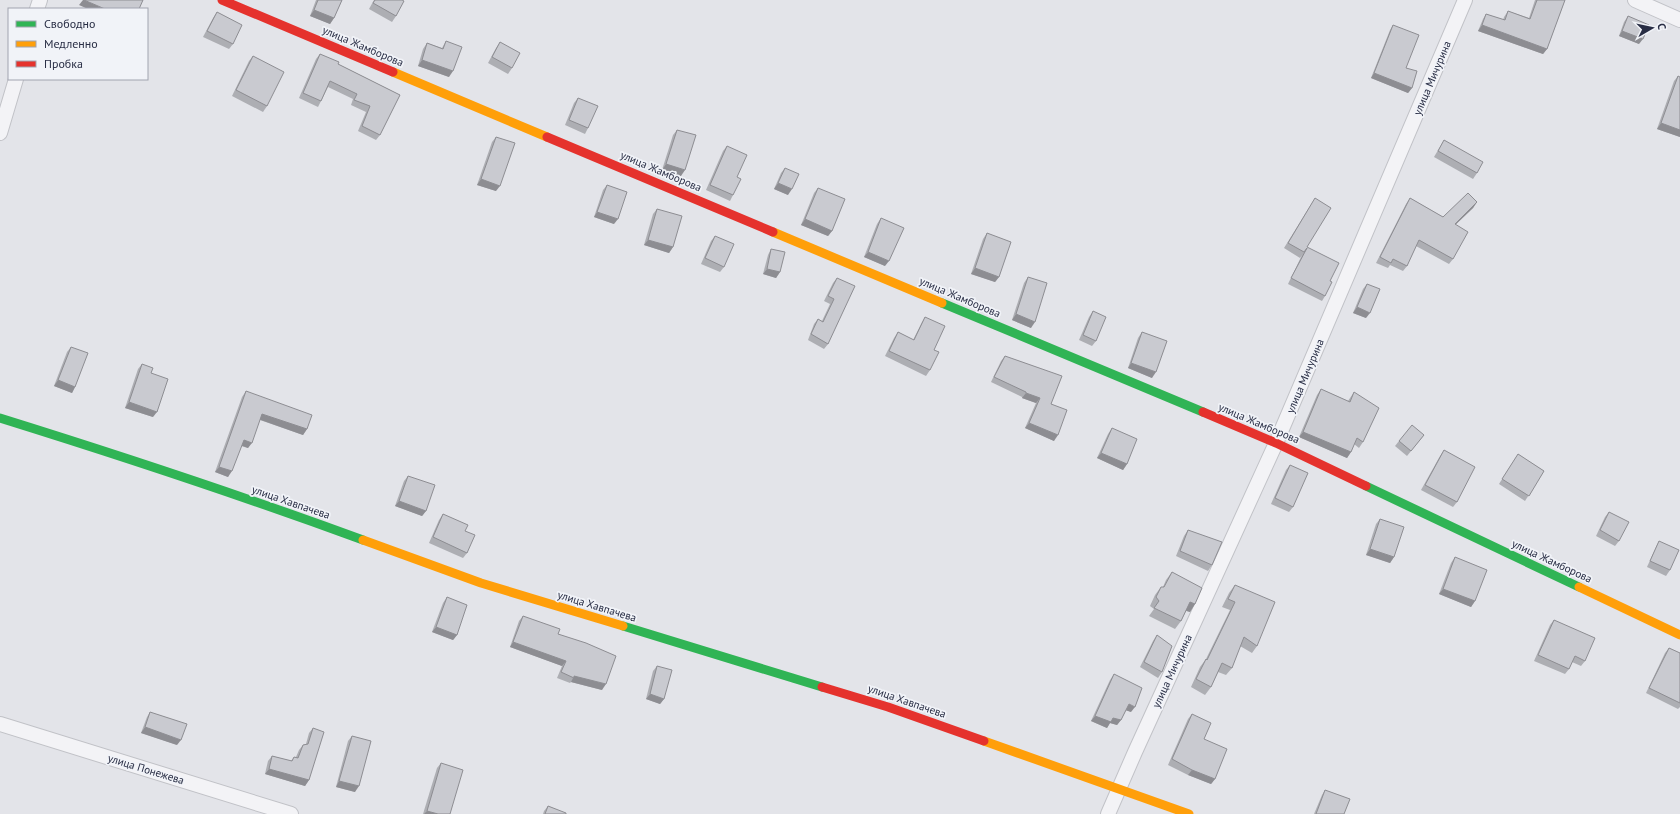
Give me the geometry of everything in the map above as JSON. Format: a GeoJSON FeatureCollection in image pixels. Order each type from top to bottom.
{"type":"FeatureCollection","features":[{"type":"Feature","properties":{"kind":"street","name":"улица Жамборова"},"geometry":{"type":"LineString","coordinates":[[222,0],[1276,443],[1680,635]]}},
{"type":"Feature","properties":{"kind":"street","name":"улица Мичурина"},"geometry":{"type":"LineString","coordinates":[[1108,814],[1276,443],[1465,0]]}},
{"type":"Feature","properties":{"kind":"street"},"geometry":{"type":"LineString","coordinates":[[1635,0],[1680,20]]}},
{"type":"Feature","properties":{"kind":"street"},"geometry":{"type":"LineString","coordinates":[[0,133],[16,80]]}},
{"type":"Feature","properties":{"kind":"street","name":"улица Хавпачева"},"geometry":{"type":"LineString","coordinates":[[0,418],[110,452],[293,514],[481,583],[888,707],[1189,814]]}},
{"type":"Feature","properties":{"kind":"street","name":"улица Понежева"},"geometry":{"type":"LineString","coordinates":[[0,724],[291,814]]}},
{"type":"Feature","properties":{"kind":"building"},"geometry":{"type":"Polygon","coordinates":[[[84,0],[143,0],[139,8],[103,8],[84,0]]]}},
{"type":"Feature","properties":{"kind":"building"},"geometry":{"type":"Polygon","coordinates":[[[318,0],[342,0],[334,18],[314,10],[318,0]]]}},
{"type":"Feature","properties":{"kind":"building"},"geometry":{"type":"Polygon","coordinates":[[[375,0],[404,1],[396,16],[373,3],[375,0]]]}},
{"type":"Feature","properties":{"kind":"building"},"geometry":{"type":"Polygon","coordinates":[[[1537,0],[1565,0],[1547,49],[1482,25],[1486,14],[1505,20],[1508,11],[1530,19],[1537,0]]]}},
{"type":"Feature","properties":{"kind":"building"},"geometry":{"type":"Polygon","coordinates":[[[217,12],[242,25],[233,44],[207,31],[217,12]]]}},
{"type":"Feature","properties":{"kind":"building"},"geometry":{"type":"Polygon","coordinates":[[[1628,16],[1649,25],[1643,39],[1622,31],[1628,16]]]}},
{"type":"Feature","properties":{"kind":"building"},"geometry":{"type":"Polygon","coordinates":[[[1393,25],[1419,35],[1406,68],[1417,71],[1412,88],[1374,73],[1393,25]]]}},
{"type":"Feature","properties":{"kind":"building"},"geometry":{"type":"Polygon","coordinates":[[[446,41],[462,47],[453,71],[422,60],[427,43],[443,49],[446,41]]]}},
{"type":"Feature","properties":{"kind":"building"},"geometry":{"type":"Polygon","coordinates":[[[500,42],[520,53],[512,68],[492,57],[500,42]]]}},
{"type":"Feature","properties":{"kind":"building"},"geometry":{"type":"Polygon","coordinates":[[[320,54],[339,62],[338,64],[400,95],[380,135],[362,126],[370,106],[354,100],[357,94],[330,81],[321,101],[303,93],[320,54]]]}},
{"type":"Feature","properties":{"kind":"building"},"geometry":{"type":"Polygon","coordinates":[[[253,56],[284,72],[267,106],[236,90],[253,56]]]}},
{"type":"Feature","properties":{"kind":"building"},"geometry":{"type":"Polygon","coordinates":[[[1678,76],[1680,77],[1680,130],[1661,123],[1678,76]]]}},
{"type":"Feature","properties":{"kind":"building"},"geometry":{"type":"Polygon","coordinates":[[[578,98],[598,106],[588,128],[569,120],[578,98]]]}},
{"type":"Feature","properties":{"kind":"building"},"geometry":{"type":"Polygon","coordinates":[[[677,130],[696,135],[685,170],[666,164],[677,130]]]}},
{"type":"Feature","properties":{"kind":"building"},"geometry":{"type":"Polygon","coordinates":[[[496,137],[515,143],[500,186],[481,179],[496,137]]]}},
{"type":"Feature","properties":{"kind":"building"},"geometry":{"type":"Polygon","coordinates":[[[1444,140],[1483,162],[1477,173],[1438,151],[1444,140]]]}},
{"type":"Feature","properties":{"kind":"building"},"geometry":{"type":"Polygon","coordinates":[[[727,146],[747,155],[737,177],[741,179],[733,195],[710,185],[727,146]]]}},
{"type":"Feature","properties":{"kind":"building"},"geometry":{"type":"Polygon","coordinates":[[[785,168],[799,174],[792,189],[778,183],[785,168]]]}},
{"type":"Feature","properties":{"kind":"building"},"geometry":{"type":"Polygon","coordinates":[[[607,185],[627,192],[618,219],[597,212],[607,185]]]}},
{"type":"Feature","properties":{"kind":"building"},"geometry":{"type":"Polygon","coordinates":[[[818,188],[845,199],[832,231],[805,219],[818,188]]]}},
{"type":"Feature","properties":{"kind":"building"},"geometry":{"type":"Polygon","coordinates":[[[1468,193],[1477,202],[1455,224],[1468,232],[1453,259],[1419,240],[1407,266],[1393,259],[1391,263],[1380,257],[1410,198],[1443,217],[1468,193]]]}},
{"type":"Feature","properties":{"kind":"building"},"geometry":{"type":"Polygon","coordinates":[[[1315,198],[1331,208],[1307,247],[1339,263],[1330,281],[1332,282],[1325,296],[1291,278],[1307,248],[1304,252],[1288,243],[1315,198]]]}},
{"type":"Feature","properties":{"kind":"building"},"geometry":{"type":"Polygon","coordinates":[[[657,209],[682,216],[673,247],[648,240],[657,209]]]}},
{"type":"Feature","properties":{"kind":"building"},"geometry":{"type":"Polygon","coordinates":[[[881,218],[904,228],[889,261],[868,252],[881,218]]]}},
{"type":"Feature","properties":{"kind":"building"},"geometry":{"type":"Polygon","coordinates":[[[987,233],[1011,242],[999,277],[975,268],[987,233]]]}},
{"type":"Feature","properties":{"kind":"building"},"geometry":{"type":"Polygon","coordinates":[[[715,236],[734,244],[724,267],[705,258],[715,236]]]}},
{"type":"Feature","properties":{"kind":"building"},"geometry":{"type":"Polygon","coordinates":[[[771,249],[785,252],[780,272],[767,269],[771,249]]]}},
{"type":"Feature","properties":{"kind":"building"},"geometry":{"type":"Polygon","coordinates":[[[1028,277],[1047,283],[1035,322],[1016,314],[1028,277]]]}},
{"type":"Feature","properties":{"kind":"building"},"geometry":{"type":"Polygon","coordinates":[[[837,278],[855,286],[828,344],[811,334],[818,319],[823,322],[834,299],[828,296],[837,278]]]}},
{"type":"Feature","properties":{"kind":"building"},"geometry":{"type":"Polygon","coordinates":[[[1367,284],[1380,289],[1370,313],[1357,307],[1367,284]]]}},
{"type":"Feature","properties":{"kind":"building"},"geometry":{"type":"Polygon","coordinates":[[[1093,311],[1106,317],[1096,341],[1083,335],[1093,311]]]}},
{"type":"Feature","properties":{"kind":"building"},"geometry":{"type":"Polygon","coordinates":[[[925,317],[945,326],[934,350],[939,352],[930,370],[889,351],[898,332],[914,340],[925,317]]]}},
{"type":"Feature","properties":{"kind":"building"},"geometry":{"type":"Polygon","coordinates":[[[1142,332],[1167,341],[1156,372],[1131,363],[1142,332]]]}},
{"type":"Feature","properties":{"kind":"building"},"geometry":{"type":"Polygon","coordinates":[[[71,347],[88,353],[75,387],[58,380],[71,347]]]}},
{"type":"Feature","properties":{"kind":"building"},"geometry":{"type":"Polygon","coordinates":[[[1005,356],[1062,376],[1051,404],[1067,410],[1058,435],[1029,423],[1040,398],[1026,393],[994,377],[1005,356]]]}},
{"type":"Feature","properties":{"kind":"building"},"geometry":{"type":"Polygon","coordinates":[[[142,364],[153,368],[151,373],[168,379],[157,412],[129,402],[142,364]]]}},
{"type":"Feature","properties":{"kind":"building"},"geometry":{"type":"Polygon","coordinates":[[[1321,389],[1350,402],[1354,392],[1379,408],[1363,442],[1357,438],[1351,452],[1303,432],[1321,389]]]}},
{"type":"Feature","properties":{"kind":"building"},"geometry":{"type":"Polygon","coordinates":[[[246,391],[312,415],[307,429],[262,414],[252,443],[244,440],[232,471],[219,467],[246,391]]]}},
{"type":"Feature","properties":{"kind":"building"},"geometry":{"type":"Polygon","coordinates":[[[1412,425],[1424,435],[1411,451],[1399,441],[1412,425]]]}},
{"type":"Feature","properties":{"kind":"building"},"geometry":{"type":"Polygon","coordinates":[[[1112,428],[1137,439],[1127,464],[1101,453],[1112,428]]]}},
{"type":"Feature","properties":{"kind":"building"},"geometry":{"type":"Polygon","coordinates":[[[1444,450],[1475,467],[1457,502],[1425,485],[1444,450]]]}},
{"type":"Feature","properties":{"kind":"building"},"geometry":{"type":"Polygon","coordinates":[[[1518,454],[1544,471],[1529,496],[1502,479],[1518,454]]]}},
{"type":"Feature","properties":{"kind":"building"},"geometry":{"type":"Polygon","coordinates":[[[1290,465],[1308,473],[1293,507],[1275,498],[1290,465]]]}},
{"type":"Feature","properties":{"kind":"building"},"geometry":{"type":"Polygon","coordinates":[[[408,476],[435,485],[426,511],[399,501],[408,476]]]}},
{"type":"Feature","properties":{"kind":"building"},"geometry":{"type":"Polygon","coordinates":[[[1609,512],[1629,522],[1619,541],[1600,530],[1609,512]]]}},
{"type":"Feature","properties":{"kind":"building"},"geometry":{"type":"Polygon","coordinates":[[[443,514],[468,525],[465,531],[475,535],[467,553],[433,537],[443,514]]]}},
{"type":"Feature","properties":{"kind":"building"},"geometry":{"type":"Polygon","coordinates":[[[1380,519],[1404,527],[1394,557],[1370,549],[1380,519]]]}},
{"type":"Feature","properties":{"kind":"building"},"geometry":{"type":"Polygon","coordinates":[[[1188,530],[1222,542],[1212,565],[1180,551],[1188,530]]]}},
{"type":"Feature","properties":{"kind":"building"},"geometry":{"type":"Polygon","coordinates":[[[1659,541],[1679,550],[1670,570],[1650,561],[1659,541]]]}},
{"type":"Feature","properties":{"kind":"building"},"geometry":{"type":"Polygon","coordinates":[[[1455,557],[1487,570],[1475,601],[1443,589],[1455,557]]]}},
{"type":"Feature","properties":{"kind":"building"},"geometry":{"type":"Polygon","coordinates":[[[1172,572],[1202,588],[1195,604],[1190,602],[1181,621],[1154,608],[1159,601],[1156,597],[1161,587],[1164,587],[1172,572]]]}},
{"type":"Feature","properties":{"kind":"building"},"geometry":{"type":"Polygon","coordinates":[[[1235,585],[1275,602],[1257,646],[1244,637],[1232,668],[1222,663],[1211,687],[1196,679],[1206,659],[1207,660],[1235,602],[1228,599],[1235,585]]]}},
{"type":"Feature","properties":{"kind":"building"},"geometry":{"type":"Polygon","coordinates":[[[447,597],[467,605],[457,635],[436,627],[447,597]]]}},
{"type":"Feature","properties":{"kind":"building"},"geometry":{"type":"Polygon","coordinates":[[[523,616],[560,629],[558,634],[586,643],[616,656],[606,684],[574,676],[574,678],[561,672],[566,661],[513,642],[523,616]]]}},
{"type":"Feature","properties":{"kind":"building"},"geometry":{"type":"Polygon","coordinates":[[[1554,620],[1595,638],[1585,661],[1575,656],[1569,669],[1538,655],[1554,620]]]}},
{"type":"Feature","properties":{"kind":"building"},"geometry":{"type":"Polygon","coordinates":[[[1157,635],[1172,646],[1162,672],[1144,662],[1157,635]]]}},
{"type":"Feature","properties":{"kind":"building"},"geometry":{"type":"Polygon","coordinates":[[[1669,648],[1680,653],[1680,703],[1649,688],[1669,648]]]}},
{"type":"Feature","properties":{"kind":"building"},"geometry":{"type":"Polygon","coordinates":[[[657,666],[672,670],[664,699],[650,694],[657,666]]]}},
{"type":"Feature","properties":{"kind":"building"},"geometry":{"type":"Polygon","coordinates":[[[1114,674],[1142,688],[1135,707],[1129,704],[1121,720],[1113,718],[1111,722],[1095,716],[1114,674]]]}},
{"type":"Feature","properties":{"kind":"building"},"geometry":{"type":"Polygon","coordinates":[[[150,712],[187,724],[181,740],[145,727],[150,712]]]}},
{"type":"Feature","properties":{"kind":"building"},"geometry":{"type":"Polygon","coordinates":[[[1192,714],[1211,723],[1204,739],[1227,749],[1215,779],[1192,770],[1172,759],[1192,714]]]}},
{"type":"Feature","properties":{"kind":"building"},"geometry":{"type":"Polygon","coordinates":[[[313,728],[324,732],[309,780],[269,769],[272,756],[292,761],[294,757],[298,758],[303,745],[308,744],[313,728]]]}},
{"type":"Feature","properties":{"kind":"building"},"geometry":{"type":"Polygon","coordinates":[[[352,736],[371,741],[359,786],[339,781],[352,736]]]}},
{"type":"Feature","properties":{"kind":"building"},"geometry":{"type":"Polygon","coordinates":[[[441,763],[463,770],[450,814],[438,814],[427,811],[441,763]]]}},
{"type":"Feature","properties":{"kind":"building"},"geometry":{"type":"Polygon","coordinates":[[[1325,790],[1350,799],[1344,814],[1316,814],[1325,790]]]}},
{"type":"Feature","properties":{"kind":"building"},"geometry":{"type":"Polygon","coordinates":[[[548,806],[566,813],[566,814],[545,814],[548,806]]]}},
{"type":"Feature","properties":{"kind":"traffic: fast"},"geometry":{"type":"LineString","coordinates":[[942,303],[1203,412]]}},
{"type":"Feature","properties":{"kind":"traffic: fast"},"geometry":{"type":"LineString","coordinates":[[0,418],[182,477],[363,540]]}},
{"type":"Feature","properties":{"kind":"traffic: fast"},"geometry":{"type":"LineString","coordinates":[[1366,486],[1579,587]]}},
{"type":"Feature","properties":{"kind":"traffic: fast"},"geometry":{"type":"LineString","coordinates":[[623,626],[822,687]]}},
{"type":"Feature","properties":{"kind":"traffic: slow"},"geometry":{"type":"LineString","coordinates":[[393,72],[547,137]]}},
{"type":"Feature","properties":{"kind":"traffic: slow"},"geometry":{"type":"LineString","coordinates":[[773,232],[942,303]]}},
{"type":"Feature","properties":{"kind":"traffic: slow"},"geometry":{"type":"LineString","coordinates":[[363,540],[481,583],[623,626]]}},
{"type":"Feature","properties":{"kind":"traffic: slow"},"geometry":{"type":"LineString","coordinates":[[1579,587],[1680,635]]}},
{"type":"Feature","properties":{"kind":"traffic: slow"},"geometry":{"type":"LineString","coordinates":[[984,741],[1189,814]]}},
{"type":"Feature","properties":{"kind":"traffic: jam"},"geometry":{"type":"LineString","coordinates":[[222,0],[393,72]]}},
{"type":"Feature","properties":{"kind":"traffic: jam"},"geometry":{"type":"LineString","coordinates":[[547,137],[773,232]]}},
{"type":"Feature","properties":{"kind":"traffic: jam"},"geometry":{"type":"LineString","coordinates":[[1203,412],[1276,443],[1366,486]]}},
{"type":"Feature","properties":{"kind":"traffic: jam"},"geometry":{"type":"LineString","coordinates":[[822,687],[888,707],[984,741]]}}]}
